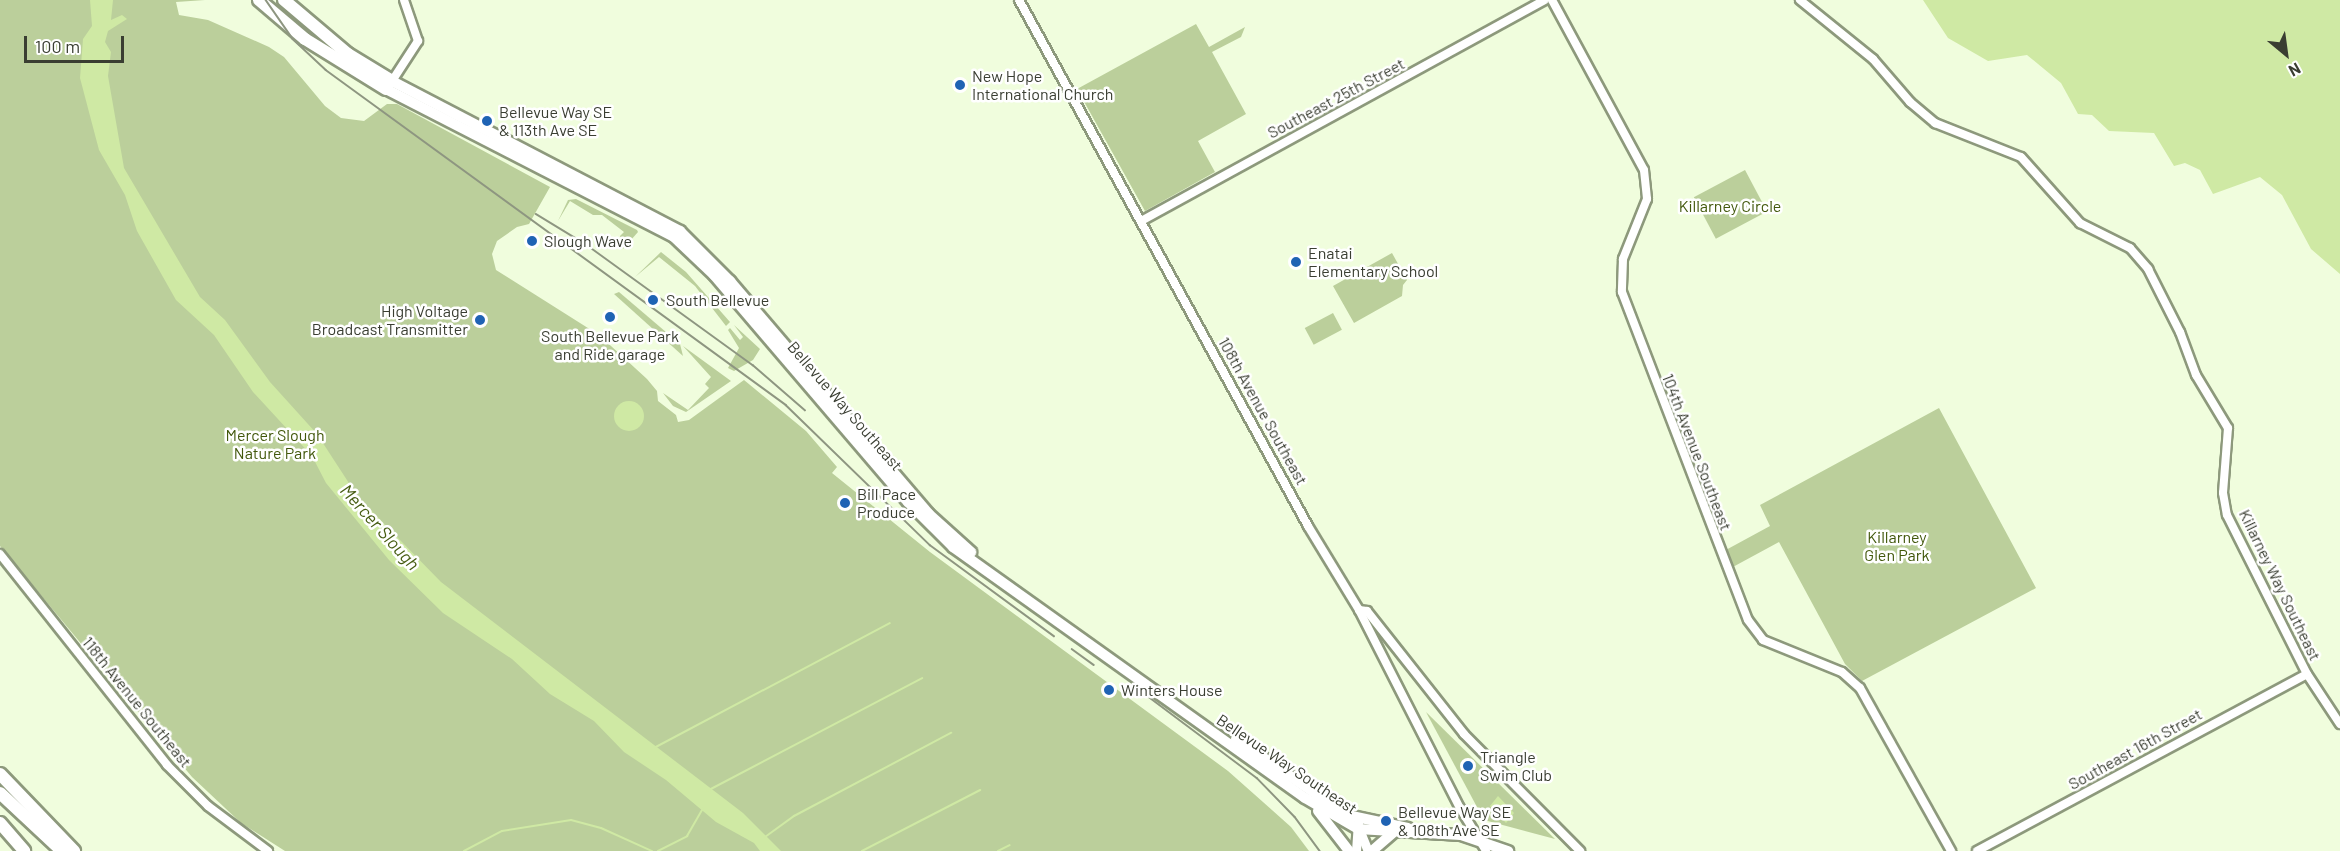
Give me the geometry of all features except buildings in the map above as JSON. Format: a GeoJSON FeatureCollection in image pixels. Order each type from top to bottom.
{"type":"FeatureCollection","features":[{"type":"Feature","properties":{"kind":"highway"},"geometry":{"type":"LineString","coordinates":[[260,0],[283,21],[389,85]]}},
{"type":"Feature","properties":{"kind":"highway"},"geometry":{"type":"LineString","coordinates":[[284,0],[389,85]]}},
{"type":"Feature","properties":{"kind":"highway"},"geometry":{"type":"LineString","coordinates":[[291,0],[320,30]]}},
{"type":"Feature","properties":{"kind":"highway"},"geometry":{"type":"LineString","coordinates":[[0,774],[74,851]]}},
{"type":"Feature","properties":{"kind":"highway"},"geometry":{"type":"LineString","coordinates":[[0,793],[62,851]]}},
{"type":"Feature","properties":{"kind":"highway"},"geometry":{"type":"LineString","coordinates":[[0,823],[24,851]]}},
{"type":"Feature","properties":{"kind":"main road","name":"Bellevue Way Southeast"},"geometry":{"type":"LineString","coordinates":[[389,85],[442,106],[567,175],[692,251],[908,502],[953,547],[1305,798],[1359,824],[1394,833],[1426,832]]}},
{"type":"Feature","properties":{"kind":"main road","name":"Bellevue Way Southeast"},"geometry":{"type":"LineString","coordinates":[[389,85],[567,175],[660,218],[690,239],[913,496],[957,542],[1315,796],[1359,824],[1477,838],[1508,851]]}},
{"type":"Feature","properties":{"kind":"main road"},"geometry":{"type":"LineString","coordinates":[[775,349],[799,362]]}},
{"type":"Feature","properties":{"kind":"main road"},"geometry":{"type":"LineString","coordinates":[[1305,798],[1349,851]]}},
{"type":"Feature","properties":{"kind":"main road"},"geometry":{"type":"LineString","coordinates":[[1356,851],[1359,824]]}},
{"type":"Feature","properties":{"kind":"main road"},"geometry":{"type":"LineString","coordinates":[[1359,824],[1370,851],[1381,839],[1394,833]]}},
{"type":"Feature","properties":{"kind":"street"},"geometry":{"type":"LineString","coordinates":[[389,85],[418,40],[404,0]]}},
{"type":"Feature","properties":{"kind":"street","name":"108th Avenue Southeast"},"geometry":{"type":"LineString","coordinates":[[1019,0],[1308,526],[1359,610],[1477,838],[1486,851]]}},
{"type":"Feature","properties":{"kind":"street","name":"Southeast 25th Street"},"geometry":{"type":"LineString","coordinates":[[1141,221],[1544,0]]}},
{"type":"Feature","properties":{"kind":"street","name":"104th Avenue Southeast"},"geometry":{"type":"LineString","coordinates":[[1552,0],[1644,170],[1647,199],[1623,259],[1622,292],[1748,620],[1763,640],[1842,672],[1860,688],[1951,851]]}},
{"type":"Feature","properties":{"kind":"street","name":"Killarney Way Southeast"},"geometry":{"type":"LineString","coordinates":[[1800,0],[1873,59],[1927,117],[1947,129],[2021,157],[2080,223],[2130,248],[2148,269],[2180,332],[2196,375],[2228,428],[2223,493],[2227,515],[2307,674],[2340,724]]}},
{"type":"Feature","properties":{"kind":"street","name":"118th Avenue Southeast"},"geometry":{"type":"LineString","coordinates":[[0,554],[167,765],[208,806],[268,851]]}},
{"type":"Feature","properties":{"kind":"street"},"geometry":{"type":"LineString","coordinates":[[1359,610],[1367,611],[1464,734],[1580,851]]}},
{"type":"Feature","properties":{"kind":"street","name":"Southeast 16th Street"},"geometry":{"type":"LineString","coordinates":[[1977,851],[2307,674]]}},
{"type":"Feature","properties":{"kind":"street","name":"108th Avenue Southeast"},"geometry":{"type":"LineString","coordinates":[[1477,838],[1480,851]]}},
{"type":"Feature","properties":{"kind":"green space","name":"Mercer Slough Nature Park"},"geometry":{"type":"Polygon","coordinates":[[[0,0],[205,0],[176,2],[179,15],[208,20],[269,47],[284,57],[325,106],[341,118],[364,121],[387,104],[397,104],[550,187],[529,224],[517,227],[497,241],[492,254],[496,270],[599,335],[647,379],[657,391],[658,401],[676,415],[678,422],[689,420],[744,380],[806,431],[837,467],[832,473],[930,552],[1228,771],[1291,827],[1309,851],[285,851],[241,823],[192,777],[0,546],[0,0]]]}},
{"type":"Feature","properties":{"kind":"green space"},"geometry":{"type":"Polygon","coordinates":[[[1196,24],[1209,47],[1245,27],[1241,37],[1212,52],[1246,114],[1198,141],[1215,172],[1145,211],[1077,89],[1196,24]]]}},
{"type":"Feature","properties":{"kind":"green space","name":"Killarney Circle"},"geometry":{"type":"Polygon","coordinates":[[[1745,170],[1767,211],[1716,239],[1694,197],[1745,170]]]}},
{"type":"Feature","properties":{"kind":"green space"},"geometry":{"type":"Polygon","coordinates":[[[576,199],[638,232],[623,249],[620,236],[624,232],[602,215],[593,215],[570,201],[558,221],[568,200],[576,199]]]}},
{"type":"Feature","properties":{"kind":"green space"},"geometry":{"type":"Polygon","coordinates":[[[661,252],[686,272],[730,322],[726,326],[695,286],[659,257],[635,277],[661,252]]]}},
{"type":"Feature","properties":{"kind":"green space"},"geometry":{"type":"Polygon","coordinates":[[[1392,253],[1407,280],[1403,285],[1402,296],[1354,323],[1333,286],[1392,253]]]}},
{"type":"Feature","properties":{"kind":"green space"},"geometry":{"type":"Polygon","coordinates":[[[619,292],[680,344],[683,356],[614,294],[619,292]]]}},
{"type":"Feature","properties":{"kind":"green space"},"geometry":{"type":"Polygon","coordinates":[[[1333,313],[1342,330],[1314,345],[1305,328],[1333,313]]]}},
{"type":"Feature","properties":{"kind":"green space"},"geometry":{"type":"Polygon","coordinates":[[[734,325],[760,349],[753,360],[734,371],[728,368],[739,348],[728,330],[730,328],[740,340],[743,337],[734,325]]]}},
{"type":"Feature","properties":{"kind":"green space"},"geometry":{"type":"Polygon","coordinates":[[[683,346],[731,381],[686,412],[673,406],[663,393],[688,410],[709,388],[705,384],[711,377],[683,346]]]}},
{"type":"Feature","properties":{"kind":"green space","name":"Killarney Glen Park"},"geometry":{"type":"Polygon","coordinates":[[[1939,408],[2036,588],[1862,681],[1845,664],[1779,542],[1731,568],[1724,551],[1770,526],[1760,505],[1939,408]]]}},
{"type":"Feature","properties":{"kind":"green space","name":"Triangle Swim Club"},"geometry":{"type":"Polygon","coordinates":[[[1426,712],[1555,839],[1484,820],[1426,712]]]}},
{"type":"Feature","properties":{"kind":"water","name":"Mercer Slough"},"geometry":{"type":"Polygon","coordinates":[[[90,0],[113,0],[111,20],[122,15],[127,19],[108,31],[105,42],[111,52],[108,76],[124,168],[200,297],[225,320],[270,382],[317,434],[358,497],[441,582],[743,813],[781,851],[760,851],[754,843],[716,822],[666,780],[624,752],[594,721],[550,694],[512,659],[443,613],[389,560],[326,483],[312,456],[253,392],[214,335],[176,300],[137,231],[125,195],[99,150],[80,78],[83,39],[92,26],[90,0]]]}},
{"type":"Feature","properties":{"kind":"water"},"geometry":{"type":"Polygon","coordinates":[[[1923,0],[2340,0],[2340,274],[2311,249],[2282,195],[2260,177],[2213,194],[2200,170],[2185,163],[2174,166],[2154,133],[2109,131],[2092,115],[2078,114],[2061,83],[2027,55],[1988,61],[1948,38],[1923,0]]]}},
{"type":"Feature","properties":{"kind":"water"},"geometry":{"type":"Polygon","coordinates":[[[629,401],[640,405],[644,416],[640,427],[629,431],[618,427],[614,416],[618,405],[629,401]]]}},
{"type":"Feature","properties":{"kind":"water"},"geometry":{"type":"Polygon","coordinates":[[[1498,796],[1514,813],[1506,823],[1490,806],[1498,796]]]}},
{"type":"Feature","properties":{"kind":"waterway"},"geometry":{"type":"LineString","coordinates":[[652,749],[890,623]]}},
{"type":"Feature","properties":{"kind":"waterway"},"geometry":{"type":"LineString","coordinates":[[707,791],[922,678]]}},
{"type":"Feature","properties":{"kind":"waterway"},"geometry":{"type":"LineString","coordinates":[[765,837],[794,816],[951,733]]}},
{"type":"Feature","properties":{"kind":"waterway"},"geometry":{"type":"LineString","coordinates":[[862,851],[980,790]]}},
{"type":"Feature","properties":{"kind":"waterway"},"geometry":{"type":"LineString","coordinates":[[658,851],[687,836],[703,808]]}},
{"type":"Feature","properties":{"kind":"waterway"},"geometry":{"type":"LineString","coordinates":[[464,851],[502,831],[571,820],[601,828],[652,851]]}},
{"type":"Feature","properties":{"kind":"waterway"},"geometry":{"type":"LineString","coordinates":[[998,851],[1010,845]]}},
{"type":"Feature","properties":{"kind":"tram line"},"geometry":{"type":"LineString","coordinates":[[266,0],[293,39],[326,70],[786,405],[930,545],[1054,636]]}},
{"type":"Feature","properties":{"kind":"tram line"},"geometry":{"type":"LineString","coordinates":[[536,214],[587,245],[753,365],[805,410]]}},
{"type":"Feature","properties":{"kind":"tram line"},"geometry":{"type":"LineString","coordinates":[[1072,649],[1094,665]]}},
{"type":"Feature","properties":{"kind":"tram line"},"geometry":{"type":"LineString","coordinates":[[1141,691],[1257,778],[1295,817],[1320,851]]}},
{"type":"Feature","properties":{"kind":"place","name":"New Hope International Church"},"geometry":{"type":"Point","coordinates":[960,85]}},
{"type":"Feature","properties":{"kind":"place","name":"Bellevue Way SE & 113th Ave SE"},"geometry":{"type":"Point","coordinates":[487,121]}},
{"type":"Feature","properties":{"kind":"place","name":"Slough Wave"},"geometry":{"type":"Point","coordinates":[532,241]}},
{"type":"Feature","properties":{"kind":"place","name":"Enatai Elementary School"},"geometry":{"type":"Point","coordinates":[1296,262]}},
{"type":"Feature","properties":{"kind":"place","name":"South Bellevue"},"geometry":{"type":"Point","coordinates":[653,300]}},
{"type":"Feature","properties":{"kind":"place","name":"South Bellevue Park and Ride garage"},"geometry":{"type":"Point","coordinates":[610,317]}},
{"type":"Feature","properties":{"kind":"place","name":"High Voltage Broadcast Transmitter"},"geometry":{"type":"Point","coordinates":[480,320]}},
{"type":"Feature","properties":{"kind":"place","name":"Bill Pace Produce"},"geometry":{"type":"Point","coordinates":[845,503]}},
{"type":"Feature","properties":{"kind":"place","name":"Winters House"},"geometry":{"type":"Point","coordinates":[1109,690]}},
{"type":"Feature","properties":{"kind":"place","name":"Triangle Swim Club"},"geometry":{"type":"Point","coordinates":[1468,766]}},
{"type":"Feature","properties":{"kind":"place","name":"Bellevue Way SE & 108th Ave SE"},"geometry":{"type":"Point","coordinates":[1386,821]}}]}
